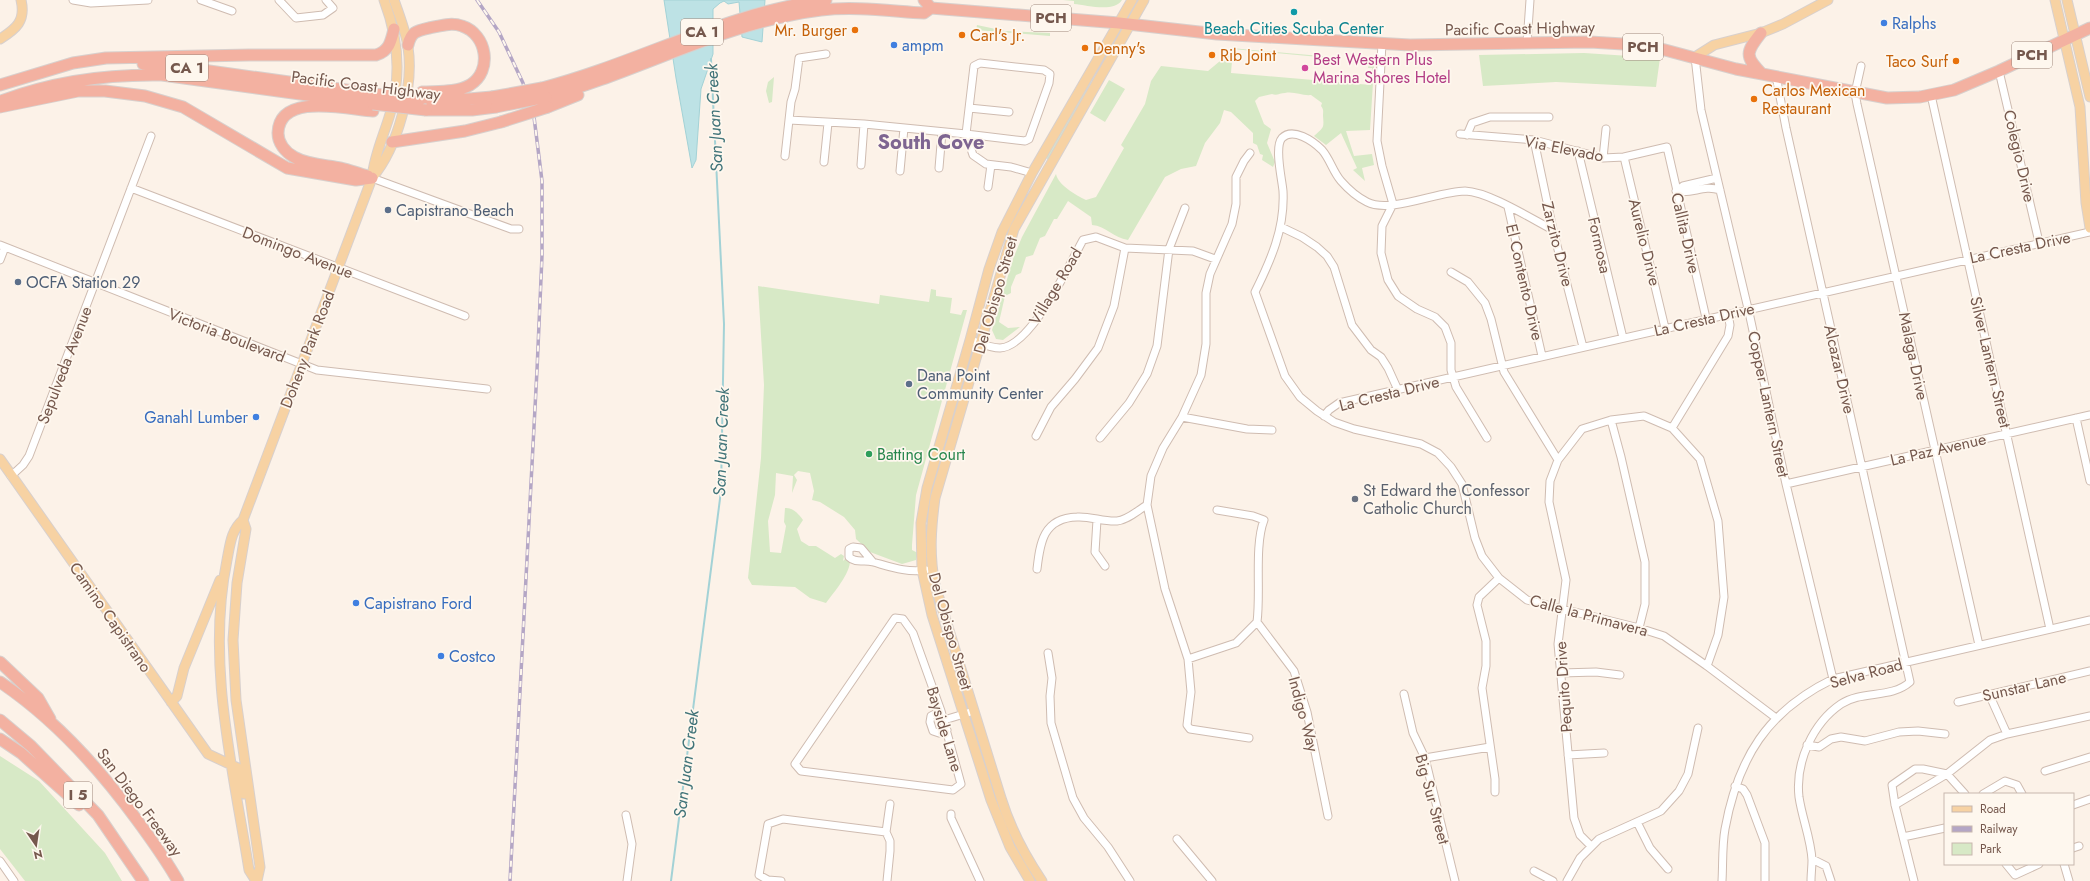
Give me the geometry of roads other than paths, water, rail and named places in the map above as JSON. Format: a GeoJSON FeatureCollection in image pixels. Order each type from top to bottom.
{"type":"FeatureCollection","features":[{"type":"Feature","properties":{"kind":"highway","name":"Pacific Coast Highway"},"geometry":{"type":"LineString","coordinates":[[637,65],[735,20],[771,14],[826,0]]}},
{"type":"Feature","properties":{"kind":"highway","name":"Pacific Coast Highway"},"geometry":{"type":"LineString","coordinates":[[0,101],[44,86],[82,79],[138,75],[162,75],[375,101],[422,96],[494,102],[545,97],[581,78],[637,65],[707,40],[771,14],[842,8],[924,13],[928,4],[1217,34],[1382,44],[1436,46],[1590,42],[1623,44],[1665,50],[1695,57],[1710,64],[1855,93],[1888,98],[1931,95],[1954,90],[2000,71],[2090,28]]}},
{"type":"Feature","properties":{"kind":"highway"},"geometry":{"type":"LineString","coordinates":[[408,45],[411,35],[417,30],[454,24],[470,29],[475,33],[482,45],[485,60],[483,68],[475,80],[463,88],[422,96]]}},
{"type":"Feature","properties":{"kind":"highway"},"geometry":{"type":"LineString","coordinates":[[0,85],[73,63],[106,58],[376,54],[381,53],[389,46],[394,29]]}},
{"type":"Feature","properties":{"kind":"highway"},"geometry":{"type":"LineString","coordinates":[[1761,33],[1750,47],[1748,55],[1752,64],[1762,74]]}},
{"type":"Feature","properties":{"kind":"highway","name":"Pacific Coast Highway"},"geometry":{"type":"LineString","coordinates":[[0,85],[75,68],[140,64],[181,67],[426,110],[472,110],[494,102]]}},
{"type":"Feature","properties":{"kind":"highway"},"geometry":{"type":"LineString","coordinates":[[392,142],[465,131],[501,122],[545,97],[637,65]]}},
{"type":"Feature","properties":{"kind":"highway"},"geometry":{"type":"LineString","coordinates":[[0,106],[78,91],[105,91],[145,96],[183,107],[287,168],[356,180],[372,178]]}},
{"type":"Feature","properties":{"kind":"highway"},"geometry":{"type":"LineString","coordinates":[[372,178],[343,168],[304,162],[293,156],[281,145],[278,131],[283,117],[289,111],[303,106],[375,101]]}},
{"type":"Feature","properties":{"kind":"highway"},"geometry":{"type":"LineString","coordinates":[[0,662],[38,698],[53,724]]}},
{"type":"Feature","properties":{"kind":"highway","name":"San Diego Freeway"},"geometry":{"type":"LineString","coordinates":[[0,682],[53,724],[83,752],[112,786],[147,834],[178,881]]}},
{"type":"Feature","properties":{"kind":"highway","name":"I 5"},"geometry":{"type":"LineString","coordinates":[[0,720],[31,746],[98,815],[143,881]]}},
{"type":"Feature","properties":{"kind":"highway"},"geometry":{"type":"LineString","coordinates":[[0,739],[21,753],[80,806],[143,881]]}},
{"type":"Feature","properties":{"kind":"main road"},"geometry":{"type":"LineString","coordinates":[[0,39],[12,31],[20,22],[23,11],[21,0]]}},
{"type":"Feature","properties":{"kind":"main road","name":"Doheny Park Road"},"geometry":{"type":"LineString","coordinates":[[232,765],[220,669],[219,642],[225,568],[235,527],[244,520],[372,178],[373,161],[390,113],[396,84],[397,52],[394,29],[384,0]]}},
{"type":"Feature","properties":{"kind":"main road","name":"Doheny Park Road"},"geometry":{"type":"LineString","coordinates":[[372,178],[383,164],[392,142],[407,90],[408,45],[394,0]]}},
{"type":"Feature","properties":{"kind":"main road"},"geometry":{"type":"LineString","coordinates":[[1125,24],[1132,0]]}},
{"type":"Feature","properties":{"kind":"main road"},"geometry":{"type":"LineString","coordinates":[[1125,24],[1144,0]]}},
{"type":"Feature","properties":{"kind":"main road"},"geometry":{"type":"LineString","coordinates":[[1695,57],[1714,45],[1761,33],[1800,16],[1828,0]]}},
{"type":"Feature","properties":{"kind":"main road"},"geometry":{"type":"LineString","coordinates":[[2055,0],[2070,37],[2090,97]]}},
{"type":"Feature","properties":{"kind":"main road"},"geometry":{"type":"LineString","coordinates":[[2067,0],[2070,37],[2087,155],[2086,202],[2090,228]]}},
{"type":"Feature","properties":{"kind":"main road","name":"Del Obispo Street"},"geometry":{"type":"LineString","coordinates":[[1030,881],[1010,847],[998,818],[932,615],[922,570],[921,528],[927,488],[995,251],[1008,219],[1032,172],[1125,24]]}},
{"type":"Feature","properties":{"kind":"main road","name":"Del Obispo Street"},"geometry":{"type":"LineString","coordinates":[[1039,879],[1029,862],[1006,814],[945,620],[932,568],[931,535],[935,498],[1014,229],[1125,24]]}},
{"type":"Feature","properties":{"kind":"main road","name":"Camino Capistrano"},"geometry":{"type":"LineString","coordinates":[[0,459],[208,754],[232,765]]}},
{"type":"Feature","properties":{"kind":"main road","name":"Doheny Park Road"},"geometry":{"type":"LineString","coordinates":[[244,520],[246,529],[237,583],[233,640],[236,700],[252,808]]}},
{"type":"Feature","properties":{"kind":"main road"},"geometry":{"type":"LineString","coordinates":[[171,702],[177,696],[184,668],[225,568]]}},
{"type":"Feature","properties":{"kind":"main road"},"geometry":{"type":"LineString","coordinates":[[232,765],[238,768],[246,802],[252,808],[260,867],[256,881]]}},
{"type":"Feature","properties":{"kind":"main road"},"geometry":{"type":"LineString","coordinates":[[232,765],[250,870],[256,881]]}},
{"type":"Feature","properties":{"kind":"street"},"geometry":{"type":"LineString","coordinates":[[73,0],[91,3],[148,0]]}},
{"type":"Feature","properties":{"kind":"street"},"geometry":{"type":"LineString","coordinates":[[201,0],[232,11]]}},
{"type":"Feature","properties":{"kind":"street"},"geometry":{"type":"LineString","coordinates":[[279,0],[296,18],[322,15],[333,8],[326,0]]}},
{"type":"Feature","properties":{"kind":"street"},"geometry":{"type":"LineString","coordinates":[[1527,43],[1530,0]]}},
{"type":"Feature","properties":{"kind":"street"},"geometry":{"type":"LineString","coordinates":[[1382,44],[1377,141],[1382,166],[1393,204],[1382,226],[1381,253],[1388,280],[1398,296],[1417,309],[1435,316],[1445,327],[1451,342],[1451,370],[1456,387],[1487,438]]}},
{"type":"Feature","properties":{"kind":"street"},"geometry":{"type":"LineString","coordinates":[[786,156],[789,120],[799,58],[826,54]]}},
{"type":"Feature","properties":{"kind":"street","name":"Copper Lantern Street"},"geometry":{"type":"LineString","coordinates":[[1695,57],[1701,110],[1748,309],[1786,484],[1833,679]]}},
{"type":"Feature","properties":{"kind":"street"},"geometry":{"type":"LineString","coordinates":[[789,120],[864,124],[966,134],[1025,141],[1029,139],[1049,83],[1050,74],[1044,70],[980,63],[974,66],[969,108],[966,134],[973,155],[986,164],[1011,167],[1032,172]]}},
{"type":"Feature","properties":{"kind":"street","name":"Malaga Drive"},"geometry":{"type":"LineString","coordinates":[[1861,66],[1855,93],[1979,645]]}},
{"type":"Feature","properties":{"kind":"street","name":"Colegio Drive"},"geometry":{"type":"LineString","coordinates":[[2000,71],[2039,242]]}},
{"type":"Feature","properties":{"kind":"street","name":"Alcazar Drive"},"geometry":{"type":"LineString","coordinates":[[1776,76],[1786,128],[1910,682],[1902,690],[1857,698],[1842,703],[1821,721],[1807,745]]}},
{"type":"Feature","properties":{"kind":"street","name":"Silver Lantern Street"},"geometry":{"type":"LineString","coordinates":[[1931,95],[2050,629]]}},
{"type":"Feature","properties":{"kind":"street"},"geometry":{"type":"LineString","coordinates":[[969,108],[1009,112]]}},
{"type":"Feature","properties":{"kind":"street","name":"Via Elevado"},"geometry":{"type":"LineString","coordinates":[[1549,117],[1490,118],[1472,123],[1464,134],[1534,140],[1604,158],[1624,157],[1667,147]]}},
{"type":"Feature","properties":{"kind":"street"},"geometry":{"type":"LineString","coordinates":[[824,162],[828,123]]}},
{"type":"Feature","properties":{"kind":"street"},"geometry":{"type":"LineString","coordinates":[[861,164],[864,124]]}},
{"type":"Feature","properties":{"kind":"street"},"geometry":{"type":"LineString","coordinates":[[900,171],[904,128]]}},
{"type":"Feature","properties":{"kind":"street"},"geometry":{"type":"LineString","coordinates":[[1604,158],[1606,129]]}},
{"type":"Feature","properties":{"kind":"street"},"geometry":{"type":"LineString","coordinates":[[939,168],[942,132]]}},
{"type":"Feature","properties":{"kind":"street","name":"Calle la Primavera"},"geometry":{"type":"LineString","coordinates":[[1393,204],[1377,206],[1360,198],[1340,180],[1322,150],[1309,140],[1295,134],[1286,135],[1281,140],[1278,149],[1284,205],[1281,227],[1268,267],[1255,292],[1285,376],[1300,396],[1324,416],[1354,429],[1408,440],[1438,453],[1451,467],[1462,484],[1475,538],[1482,556],[1499,578],[1527,600],[1562,610],[1639,628],[1664,636],[1776,718]]}},
{"type":"Feature","properties":{"kind":"street","name":"Sepulveda Avenue"},"geometry":{"type":"LineString","coordinates":[[12,476],[23,465],[29,456],[151,136]]}},
{"type":"Feature","properties":{"kind":"street","name":"Zarzito Drive"},"geometry":{"type":"LineString","coordinates":[[1534,140],[1553,230],[1583,347]]}},
{"type":"Feature","properties":{"kind":"street","name":"Callita Drive"},"geometry":{"type":"LineString","coordinates":[[1667,147],[1706,318]]}},
{"type":"Feature","properties":{"kind":"street","name":"Formosa"},"geometry":{"type":"LineString","coordinates":[[1578,151],[1622,338]]}},
{"type":"Feature","properties":{"kind":"street"},"geometry":{"type":"LineString","coordinates":[[1249,738],[1190,729],[1187,725],[1191,692],[1188,659],[1165,589],[1147,505],[1151,476],[1163,448],[1182,417],[1201,375],[1208,322],[1206,293],[1215,259],[1223,247],[1232,224],[1236,204],[1236,177],[1250,153]]}},
{"type":"Feature","properties":{"kind":"street","name":"Aurelio Drive"},"geometry":{"type":"LineString","coordinates":[[1624,157],[1665,328]]}},
{"type":"Feature","properties":{"kind":"street"},"geometry":{"type":"LineString","coordinates":[[988,187],[991,165]]}},
{"type":"Feature","properties":{"kind":"street"},"geometry":{"type":"LineString","coordinates":[[372,178],[511,229],[519,229]]}},
{"type":"Feature","properties":{"kind":"street"},"geometry":{"type":"LineString","coordinates":[[1676,191],[1683,186],[1717,178]]}},
{"type":"Feature","properties":{"kind":"street"},"geometry":{"type":"LineString","coordinates":[[1676,191],[1684,193],[1710,187],[1720,190]]}},
{"type":"Feature","properties":{"kind":"street","name":"Domingo Avenue"},"geometry":{"type":"LineString","coordinates":[[131,188],[465,316]]}},
{"type":"Feature","properties":{"kind":"street"},"geometry":{"type":"LineString","coordinates":[[1393,204],[1464,191],[1488,195],[1553,230]]}},
{"type":"Feature","properties":{"kind":"street","name":"El Contento Drive"},"geometry":{"type":"LineString","coordinates":[[1508,207],[1542,356]]}},
{"type":"Feature","properties":{"kind":"street"},"geometry":{"type":"LineString","coordinates":[[1100,438],[1129,403],[1147,374],[1157,346],[1169,249],[1185,208]]}},
{"type":"Feature","properties":{"kind":"street"},"geometry":{"type":"LineString","coordinates":[[1281,227],[1302,237],[1327,256],[1334,267],[1352,325],[1371,350],[1381,357],[1398,390]]}},
{"type":"Feature","properties":{"kind":"street","name":"La Cresta Drive"},"geometry":{"type":"LineString","coordinates":[[1324,416],[1329,410],[1339,403],[1896,274],[2090,232]]}},
{"type":"Feature","properties":{"kind":"street","name":"Village Road"},"geometry":{"type":"LineString","coordinates":[[970,340],[999,348],[1009,346],[1034,324],[1083,240],[1096,237],[1125,248],[1169,249],[1193,252],[1215,259]]}},
{"type":"Feature","properties":{"kind":"street"},"geometry":{"type":"LineString","coordinates":[[0,260],[2,246]]}},
{"type":"Feature","properties":{"kind":"street","name":"Victoria Boulevard"},"geometry":{"type":"LineString","coordinates":[[2,246],[317,370],[487,389]]}},
{"type":"Feature","properties":{"kind":"street"},"geometry":{"type":"LineString","coordinates":[[1036,436],[1051,407],[1075,379],[1098,348],[1114,306],[1125,248]]}},
{"type":"Feature","properties":{"kind":"street"},"geometry":{"type":"LineString","coordinates":[[1451,272],[1468,282],[1485,303],[1491,319],[1504,372],[1558,460]]}},
{"type":"Feature","properties":{"kind":"street"},"geometry":{"type":"LineString","coordinates":[[1707,666],[1718,635],[1724,597],[1718,521],[1700,459],[1672,428],[1728,336],[1730,325],[1728,314]]}},
{"type":"Feature","properties":{"kind":"street","name":"La Paz Avenue"},"geometry":{"type":"LineString","coordinates":[[1786,484],[2090,415]]}},
{"type":"Feature","properties":{"kind":"street","name":"Pequito Drive"},"geometry":{"type":"LineString","coordinates":[[1591,846],[1580,835],[1574,818],[1558,644],[1566,580],[1549,502],[1550,481],[1558,460],[1582,429],[1610,420],[1644,416],[1672,428]]}},
{"type":"Feature","properties":{"kind":"street"},"geometry":{"type":"LineString","coordinates":[[1182,417],[1247,429],[1272,430]]}},
{"type":"Feature","properties":{"kind":"street"},"geometry":{"type":"LineString","coordinates":[[2076,418],[2090,481]]}},
{"type":"Feature","properties":{"kind":"street"},"geometry":{"type":"LineString","coordinates":[[1610,420],[1621,457],[1645,562],[1645,604],[1639,628]]}},
{"type":"Feature","properties":{"kind":"street"},"geometry":{"type":"LineString","coordinates":[[1037,569],[1043,534],[1059,521],[1077,517],[1117,521],[1125,519],[1147,505]]}},
{"type":"Feature","properties":{"kind":"street"},"geometry":{"type":"LineString","coordinates":[[1188,659],[1236,643],[1257,622],[1260,600],[1260,531],[1264,520],[1253,516],[1217,510]]}},
{"type":"Feature","properties":{"kind":"street"},"geometry":{"type":"LineString","coordinates":[[1097,520],[1095,552],[1105,566]]}},
{"type":"Feature","properties":{"kind":"street"},"geometry":{"type":"LineString","coordinates":[[872,561],[895,569],[922,570],[932,568]]}},
{"type":"Feature","properties":{"kind":"street"},"geometry":{"type":"LineString","coordinates":[[1494,792],[1495,779],[1482,688],[1486,666],[1486,641],[1477,605],[1479,597],[1499,578]]}},
{"type":"Feature","properties":{"kind":"street","name":"Bayside Lane"},"geometry":{"type":"LineString","coordinates":[[895,618],[902,619],[913,633],[941,711],[961,784],[953,790],[801,771],[794,764],[895,618]]}},
{"type":"Feature","properties":{"kind":"street","name":"Selva Road"},"geometry":{"type":"LineString","coordinates":[[1722,881],[1725,830],[1735,786],[1755,744],[1776,718],[1811,690],[1833,679],[2090,620]]}},
{"type":"Feature","properties":{"kind":"street","name":"Indigo Way"},"geometry":{"type":"LineString","coordinates":[[1257,622],[1294,671],[1307,712],[1328,816]]}},
{"type":"Feature","properties":{"kind":"street"},"geometry":{"type":"LineString","coordinates":[[1048,653],[1052,678],[1050,696],[1051,723],[1073,798],[1084,818],[1108,847],[1130,881]]}},
{"type":"Feature","properties":{"kind":"street","name":"Sunstar Lane"},"geometry":{"type":"LineString","coordinates":[[1958,702],[2090,671]]}},
{"type":"Feature","properties":{"kind":"street"},"geometry":{"type":"LineString","coordinates":[[1561,673],[1596,672],[1620,675]]}},
{"type":"Feature","properties":{"kind":"street","name":"Big Sur Street"},"geometry":{"type":"LineString","coordinates":[[1404,694],[1413,733],[1425,758],[1455,881]]}},
{"type":"Feature","properties":{"kind":"street"},"geometry":{"type":"LineString","coordinates":[[1989,694],[2007,734]]}},
{"type":"Feature","properties":{"kind":"street"},"geometry":{"type":"LineString","coordinates":[[941,711],[931,716],[930,722],[933,731],[939,733],[947,730]]}},
{"type":"Feature","properties":{"kind":"street"},"geometry":{"type":"LineString","coordinates":[[944,720],[974,711]]}},
{"type":"Feature","properties":{"kind":"street"},"geometry":{"type":"LineString","coordinates":[[1895,805],[1947,774],[1990,740],[2007,734],[2090,716]]}},
{"type":"Feature","properties":{"kind":"street"},"geometry":{"type":"LineString","coordinates":[[1567,881],[1580,858],[1599,839],[1661,811],[1679,791],[1688,774],[1698,728]]}},
{"type":"Feature","properties":{"kind":"street"},"geometry":{"type":"LineString","coordinates":[[1811,881],[1812,859],[1799,795],[1800,772],[1807,745],[1819,747],[1831,739],[1841,737],[1865,741],[1899,732],[1918,731],[1945,734]]}},
{"type":"Feature","properties":{"kind":"street"},"geometry":{"type":"LineString","coordinates":[[1425,758],[1490,747]]}},
{"type":"Feature","properties":{"kind":"street"},"geometry":{"type":"LineString","coordinates":[[1568,755],[1604,753]]}},
{"type":"Feature","properties":{"kind":"street"},"geometry":{"type":"LineString","coordinates":[[2045,771],[2090,757]]}},
{"type":"Feature","properties":{"kind":"street"},"geometry":{"type":"LineString","coordinates":[[1914,881],[1895,805],[1892,785],[1917,769],[1947,774],[1964,793]]}},
{"type":"Feature","properties":{"kind":"street"},"geometry":{"type":"LineString","coordinates":[[1985,793],[2005,781],[2017,785],[2021,793]]}},
{"type":"Feature","properties":{"kind":"street"},"geometry":{"type":"LineString","coordinates":[[1735,786],[1743,789],[1747,795],[1765,843],[1765,881]]}},
{"type":"Feature","properties":{"kind":"street"},"geometry":{"type":"LineString","coordinates":[[2074,805],[2090,799]]}},
{"type":"Feature","properties":{"kind":"street"},"geometry":{"type":"LineString","coordinates":[[887,881],[890,841],[886,832],[890,804]]}},
{"type":"Feature","properties":{"kind":"street"},"geometry":{"type":"LineString","coordinates":[[951,814],[951,818],[980,881]]}},
{"type":"Feature","properties":{"kind":"street"},"geometry":{"type":"LineString","coordinates":[[626,815],[632,844],[627,881]]}},
{"type":"Feature","properties":{"kind":"street"},"geometry":{"type":"LineString","coordinates":[[781,881],[768,880],[759,875],[768,824],[783,819],[886,832]]}},
{"type":"Feature","properties":{"kind":"street"},"geometry":{"type":"LineString","coordinates":[[1637,822],[1650,848],[1668,869]]}},
{"type":"Feature","properties":{"kind":"street"},"geometry":{"type":"LineString","coordinates":[[1903,837],[1944,828]]}},
{"type":"Feature","properties":{"kind":"street"},"geometry":{"type":"LineString","coordinates":[[1176,839],[1212,881]]}},
{"type":"Feature","properties":{"kind":"street"},"geometry":{"type":"LineString","coordinates":[[1812,859],[1826,866],[1831,881]]}},
{"type":"Feature","properties":{"kind":"street"},"geometry":{"type":"LineString","coordinates":[[0,861],[14,881]]}},
{"type":"Feature","properties":{"kind":"street"},"geometry":{"type":"LineString","coordinates":[[2007,865],[2015,875],[2036,865]]}},
{"type":"Feature","properties":{"kind":"street"},"geometry":{"type":"LineString","coordinates":[[2064,865],[2069,881]]}},
{"type":"Feature","properties":{"kind":"street"},"geometry":{"type":"LineString","coordinates":[[1534,871],[1553,881]]}},
{"type":"Feature","properties":{"kind":"water"},"geometry":{"type":"Polygon","coordinates":[[[664,0],[765,0],[762,42],[742,37],[739,2],[728,4],[724,1],[713,9],[713,54],[701,89],[696,160],[692,168],[676,78],[664,0]]]}},
{"type":"Feature","properties":{"kind":"waterway","name":"San Juan Creek"},"geometry":{"type":"LineString","coordinates":[[671,881],[721,491],[724,324],[711,59]]}},
{"type":"Feature","properties":{"kind":"railway"},"geometry":{"type":"LineString","coordinates":[[477,0],[499,32],[523,83],[534,117],[542,181],[542,256],[537,370],[510,881]]}},
{"type":"Feature","properties":{"kind":"place","name":"Beach Cities Scuba Center"},"geometry":{"type":"Point","coordinates":[1294,12]}},
{"type":"Feature","properties":{"kind":"place","name":"Ralphs"},"geometry":{"type":"Point","coordinates":[1884,23]}},
{"type":"Feature","properties":{"kind":"place","name":"Mr. Burger"},"geometry":{"type":"Point","coordinates":[855,30]}},
{"type":"Feature","properties":{"kind":"place","name":"Carl's Jr."},"geometry":{"type":"Point","coordinates":[962,35]}},
{"type":"Feature","properties":{"kind":"place","name":"ampm"},"geometry":{"type":"Point","coordinates":[894,45]}},
{"type":"Feature","properties":{"kind":"place","name":"Denny's"},"geometry":{"type":"Point","coordinates":[1085,48]}},
{"type":"Feature","properties":{"kind":"place","name":"Rib Joint"},"geometry":{"type":"Point","coordinates":[1212,55]}},
{"type":"Feature","properties":{"kind":"place","name":"Taco Surf"},"geometry":{"type":"Point","coordinates":[1956,61]}},
{"type":"Feature","properties":{"kind":"place","name":"Best Western Plus Marina Shores Hotel"},"geometry":{"type":"Point","coordinates":[1305,68]}},
{"type":"Feature","properties":{"kind":"place","name":"Carlos Mexican Restaurant"},"geometry":{"type":"Point","coordinates":[1754,99]}},
{"type":"Feature","properties":{"kind":"place","name":"Capistrano Beach"},"geometry":{"type":"Point","coordinates":[388,210]}},
{"type":"Feature","properties":{"kind":"place","name":"OCFA Station 29"},"geometry":{"type":"Point","coordinates":[18,282]}},
{"type":"Feature","properties":{"kind":"place","name":"Dana Point Community Center"},"geometry":{"type":"Point","coordinates":[909,384]}},
{"type":"Feature","properties":{"kind":"place","name":"Ganahl Lumber"},"geometry":{"type":"Point","coordinates":[256,417]}},
{"type":"Feature","properties":{"kind":"place","name":"Batting Court"},"geometry":{"type":"Point","coordinates":[869,454]}},
{"type":"Feature","properties":{"kind":"place","name":"St Edward the Confessor Catholic Church"},"geometry":{"type":"Point","coordinates":[1355,499]}},
{"type":"Feature","properties":{"kind":"place","name":"Capistrano Ford"},"geometry":{"type":"Point","coordinates":[356,603]}},
{"type":"Feature","properties":{"kind":"place","name":"Costco"},"geometry":{"type":"Point","coordinates":[441,656]}},
{"type":"Feature","properties":{"kind":"district","name":"South Cove"},"geometry":{"type":"Point","coordinates":[931,142]}}]}
